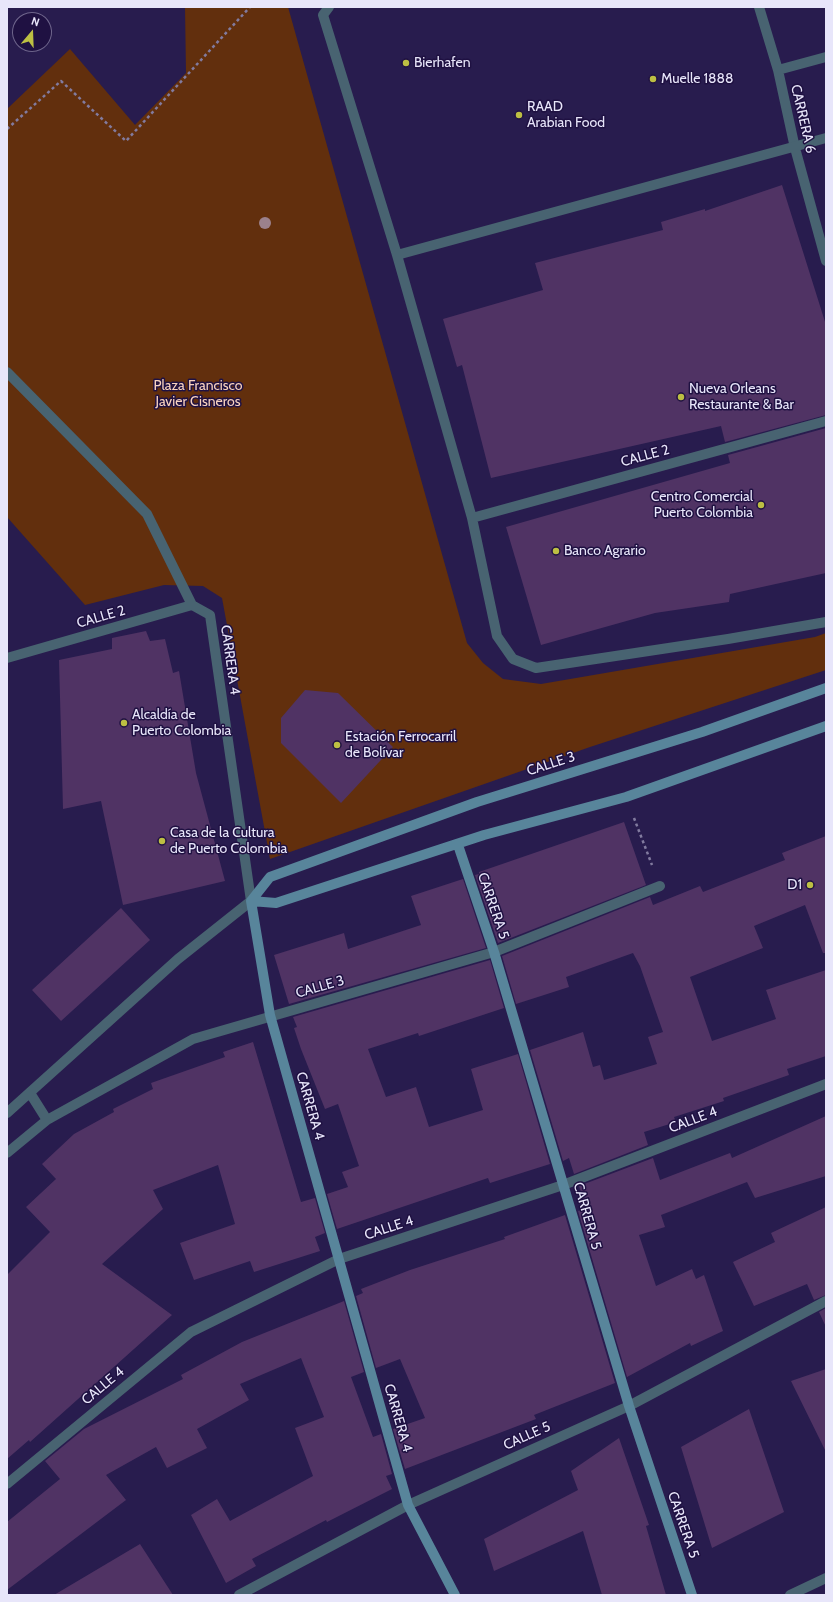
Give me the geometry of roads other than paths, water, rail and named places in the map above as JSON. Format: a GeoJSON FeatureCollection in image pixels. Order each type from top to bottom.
{"type":"FeatureCollection","features":[{"type":"Feature","properties":{"kind":"street"},"geometry":{"type":"LineString","coordinates":[[329,7],[323,15],[397,255],[472,518],[497,636],[513,659],[536,668],[728,639],[826,622]]}},
{"type":"Feature","properties":{"kind":"street","name":"CARRERA 6"},"geometry":{"type":"LineString","coordinates":[[759,7],[778,70],[795,148],[826,261]]}},
{"type":"Feature","properties":{"kind":"street"},"geometry":{"type":"LineString","coordinates":[[778,70],[826,56]]}},
{"type":"Feature","properties":{"kind":"street"},"geometry":{"type":"LineString","coordinates":[[397,255],[795,148],[826,138]]}},
{"type":"Feature","properties":{"kind":"street"},"geometry":{"type":"LineString","coordinates":[[7,372],[147,514],[192,605]]}},
{"type":"Feature","properties":{"kind":"street","name":"CALLE 2"},"geometry":{"type":"LineString","coordinates":[[472,518],[826,421]]}},
{"type":"Feature","properties":{"kind":"street","name":"CALLE 2"},"geometry":{"type":"LineString","coordinates":[[7,658],[192,605]]}},
{"type":"Feature","properties":{"kind":"street","name":"CARRERA 4"},"geometry":{"type":"LineString","coordinates":[[192,605],[210,615],[251,901],[270,1015],[408,1505],[454,1595]]}},
{"type":"Feature","properties":{"kind":"street","name":"CALLE 3"},"geometry":{"type":"LineString","coordinates":[[7,1113],[178,959],[251,901],[270,877],[477,802],[702,732],[826,688]]}},
{"type":"Feature","properties":{"kind":"street"},"geometry":{"type":"LineString","coordinates":[[251,901],[276,903],[458,845],[484,835],[626,797],[826,726]]}},
{"type":"Feature","properties":{"kind":"street","name":"CARRERA 5"},"geometry":{"type":"LineString","coordinates":[[458,845],[494,952],[628,1406],[692,1595]]}},
{"type":"Feature","properties":{"kind":"street","name":"CALLE 3"},"geometry":{"type":"LineString","coordinates":[[7,1154],[47,1120],[193,1039],[270,1015],[494,952],[660,886]]}},
{"type":"Feature","properties":{"kind":"street","name":"CALLE 4"},"geometry":{"type":"LineString","coordinates":[[7,1484],[192,1332],[339,1259],[563,1185],[826,1084]]}},
{"type":"Feature","properties":{"kind":"street"},"geometry":{"type":"LineString","coordinates":[[30,1093],[47,1120]]}},
{"type":"Feature","properties":{"kind":"street","name":"CALLE 5"},"geometry":{"type":"LineString","coordinates":[[239,1595],[408,1505],[628,1406],[826,1301]]}},
{"type":"Feature","properties":{"kind":"street"},"geometry":{"type":"LineString","coordinates":[[790,1595],[826,1578]]}},
{"type":"Feature","properties":{"kind":"place","name":"Bierhafen"},"geometry":{"type":"Point","coordinates":[406,63]}},
{"type":"Feature","properties":{"kind":"place","name":"Muelle 1888"},"geometry":{"type":"Point","coordinates":[653,79]}},
{"type":"Feature","properties":{"kind":"place","name":"RAAD Arabian Food"},"geometry":{"type":"Point","coordinates":[519,115]}},
{"type":"Feature","properties":{"kind":"place","name":"Nueva Orleans Restaurante & Bar"},"geometry":{"type":"Point","coordinates":[681,397]}},
{"type":"Feature","properties":{"kind":"place","name":"Centro Comercial Puerto Colombia"},"geometry":{"type":"Point","coordinates":[761,505]}},
{"type":"Feature","properties":{"kind":"place","name":"Banco Agrario"},"geometry":{"type":"Point","coordinates":[556,551]}},
{"type":"Feature","properties":{"kind":"place","name":"Alcaldía de Puerto Colombia"},"geometry":{"type":"Point","coordinates":[124,723]}},
{"type":"Feature","properties":{"kind":"place","name":"Estación Ferrocarril de Bolívar"},"geometry":{"type":"Point","coordinates":[337,745]}},
{"type":"Feature","properties":{"kind":"place","name":"Casa de la Cultura de Puerto Colombia"},"geometry":{"type":"Point","coordinates":[162,841]}},
{"type":"Feature","properties":{"kind":"place","name":"D1"},"geometry":{"type":"Point","coordinates":[810,885]}},
{"type":"Feature","properties":{"kind":"park label","name":"Plaza Francisco Javier Cisneros"},"geometry":{"type":"Point","coordinates":[198,394]}}]}
